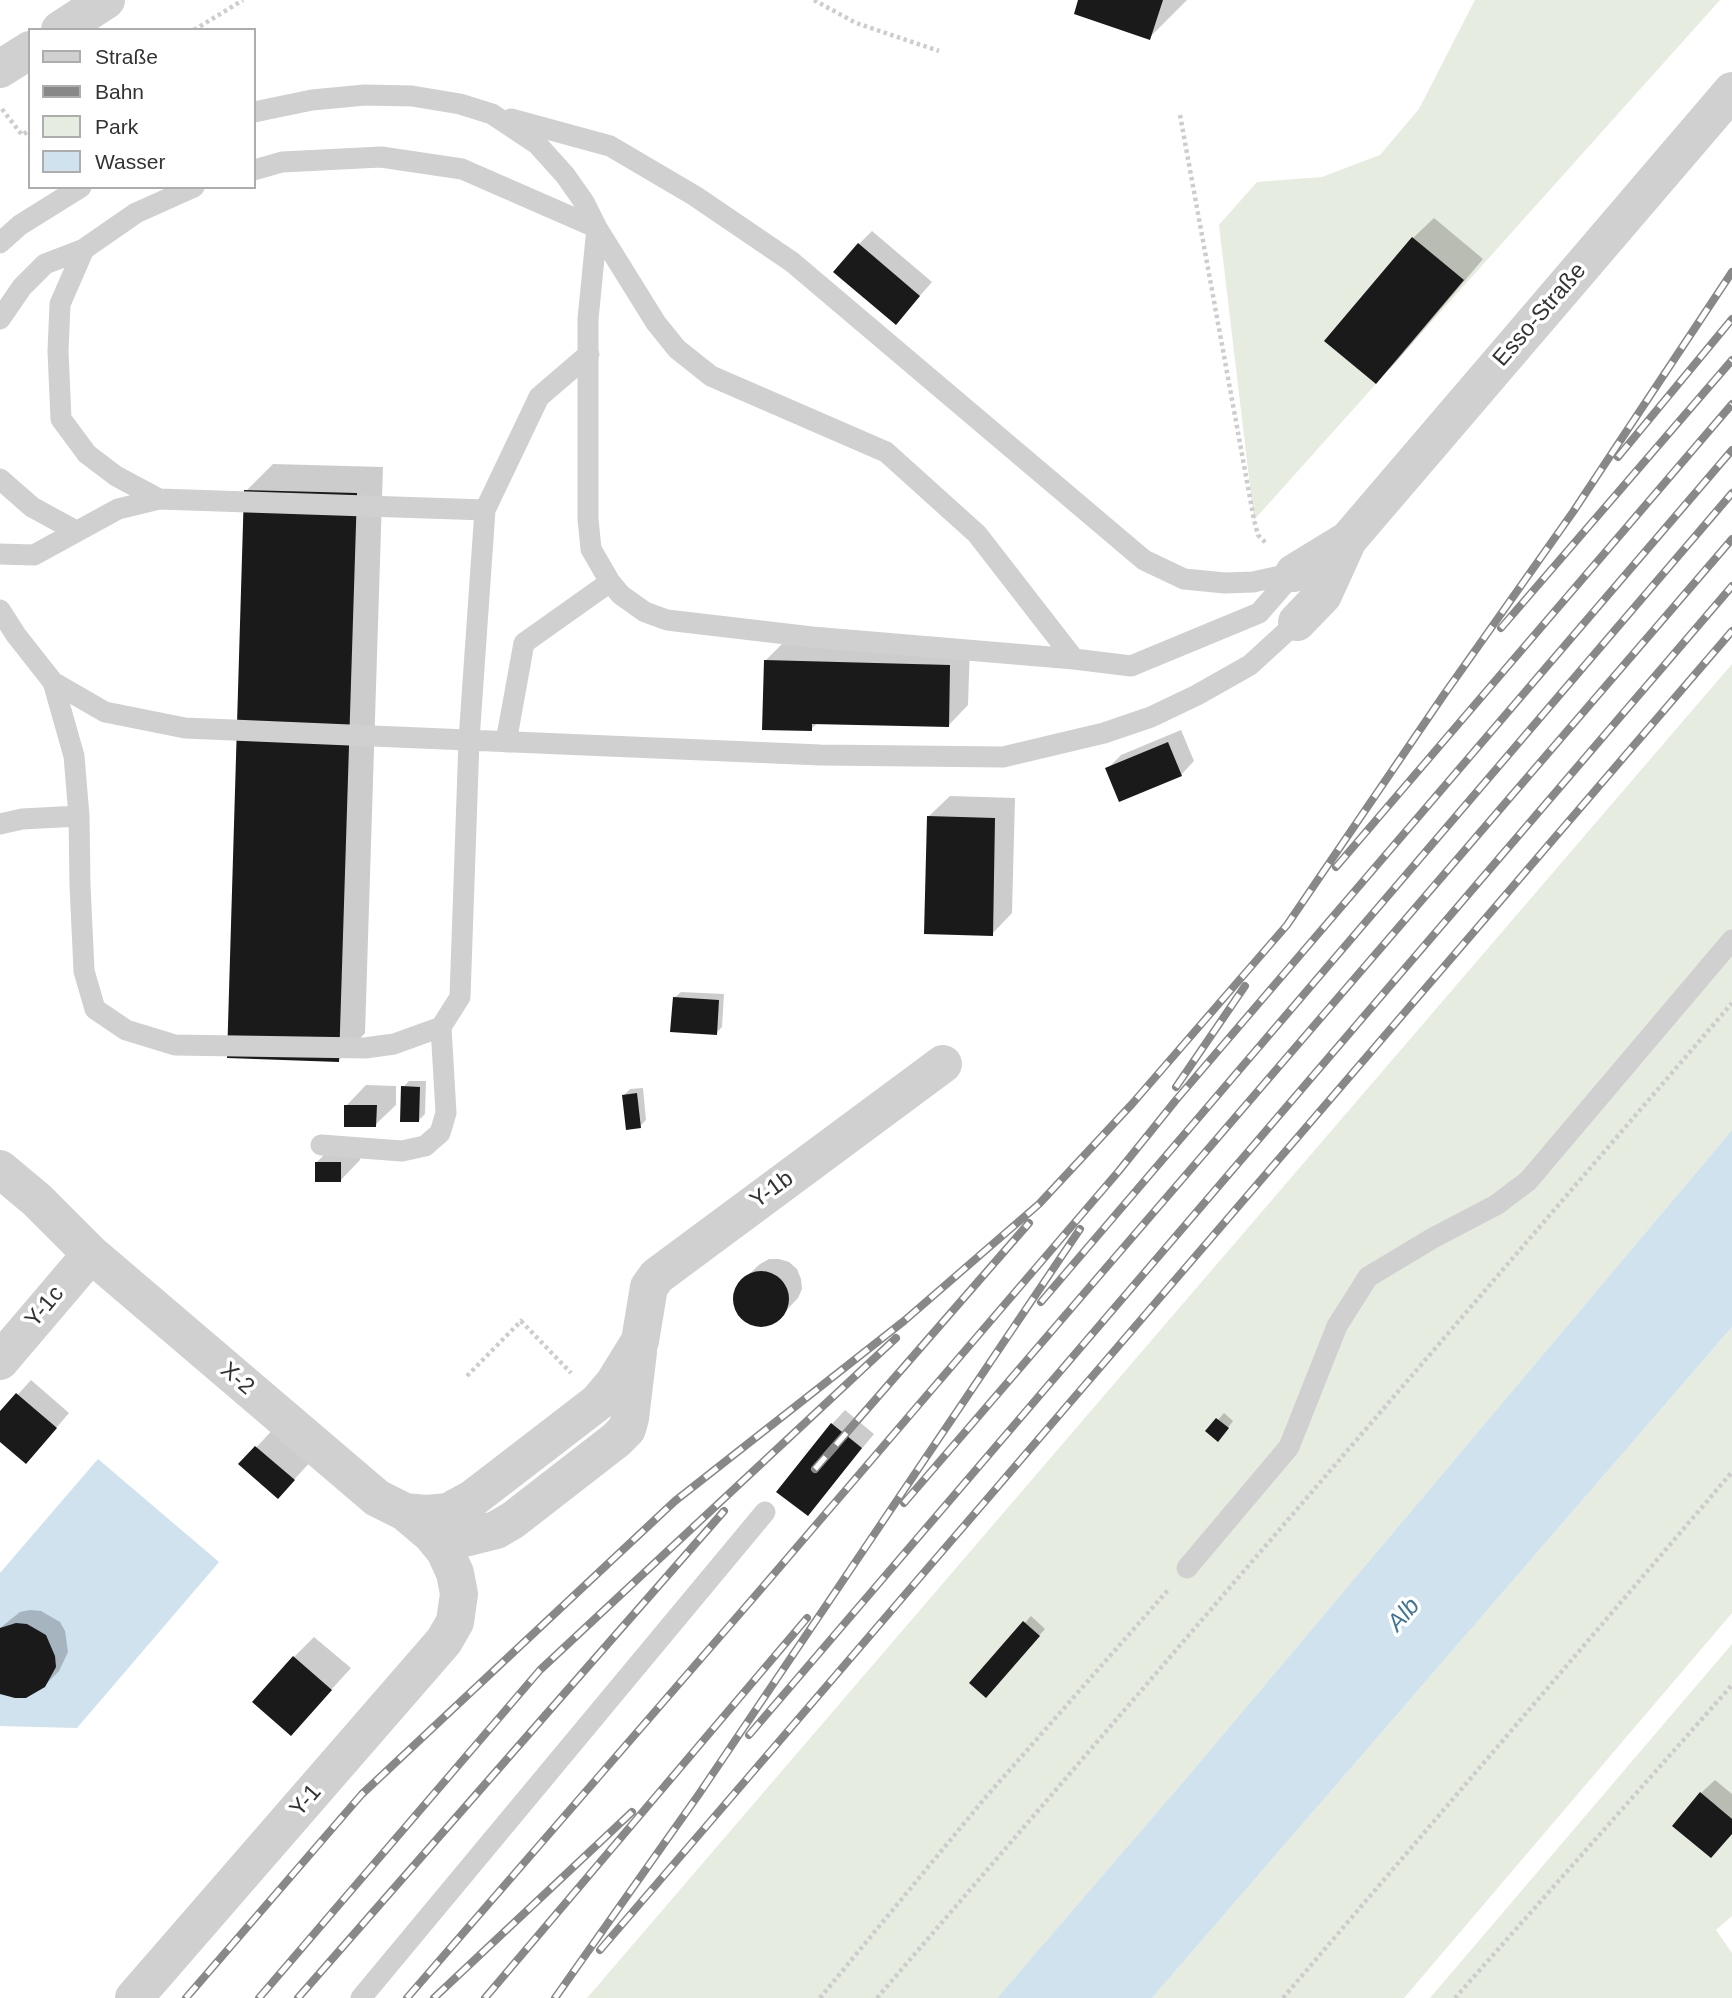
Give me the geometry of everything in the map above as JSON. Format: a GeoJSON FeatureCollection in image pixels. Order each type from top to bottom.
{"type":"FeatureCollection","features":[{"type":"Feature","properties":{"kind":"street"},"geometry":{"type":"LineString","coordinates":[[63,28],[106,0]]}},
{"type":"Feature","properties":{"kind":"street"},"geometry":{"type":"LineString","coordinates":[[0,69],[28,51]]}},
{"type":"Feature","properties":{"kind":"street","name":"Esso-Straße"},"geometry":{"type":"LineString","coordinates":[[1297,622],[1323,596],[1348,540],[1732,91]]}},
{"type":"Feature","properties":{"kind":"street","name":"Esso-Straße"},"geometry":{"type":"LineString","coordinates":[[1294,573],[1348,540]]}},
{"type":"Feature","properties":{"kind":"street","name":"Y-1b"},"geometry":{"type":"LineString","coordinates":[[640,1341],[598,1402],[472,1499],[448,1512],[426,1514],[418,1523],[464,1538],[496,1530],[513,1520],[616,1440],[626,1429],[630,1418],[649,1287],[657,1276],[943,1064]]}},
{"type":"Feature","properties":{"kind":"street","name":"X-2"},"geometry":{"type":"LineString","coordinates":[[0,1169],[37,1200],[91,1254],[377,1498],[418,1523],[444,1551],[455,1573],[459,1594]]}},
{"type":"Feature","properties":{"kind":"street","name":"Y-1c"},"geometry":{"type":"LineString","coordinates":[[0,1361],[91,1254]]}},
{"type":"Feature","properties":{"kind":"street","name":"Y-1"},"geometry":{"type":"LineString","coordinates":[[134,1998],[444,1642],[455,1622],[459,1594]]}},
{"type":"Feature","properties":{"kind":"lane"},"geometry":{"type":"LineString","coordinates":[[256,112],[312,100],[365,95],[412,96],[460,104],[610,146],[695,196],[792,262],[1144,560],[1184,579],[1225,583],[1253,582],[1294,573]]}},
{"type":"Feature","properties":{"kind":"lane"},"geometry":{"type":"LineString","coordinates":[[492,114],[537,144],[565,175],[656,323],[677,349],[711,376],[886,453],[978,534],[1074,659]]}},
{"type":"Feature","properties":{"kind":"lane"},"geometry":{"type":"LineString","coordinates":[[256,169],[282,162],[380,156],[463,169],[597,228]]}},
{"type":"Feature","properties":{"kind":"lane"},"geometry":{"type":"LineString","coordinates":[[0,243],[20,225],[78,189]]}},
{"type":"Feature","properties":{"kind":"lane"},"geometry":{"type":"LineString","coordinates":[[0,319],[22,287],[45,264],[84,249],[136,213],[190,189]]}},
{"type":"Feature","properties":{"kind":"lane"},"geometry":{"type":"LineString","coordinates":[[597,228],[588,319],[588,519],[591,549],[610,582],[621,595],[645,612],[667,620],[812,637],[1131,666],[1259,613],[1294,573]]}},
{"type":"Feature","properties":{"kind":"lane"},"geometry":{"type":"LineString","coordinates":[[84,249],[60,304],[58,351],[61,419],[87,454],[116,476],[159,499]]}},
{"type":"Feature","properties":{"kind":"lane"},"geometry":{"type":"LineString","coordinates":[[321,1145],[402,1151],[425,1146],[440,1133],[446,1113],[441,1027],[460,997],[469,740],[485,510],[539,397],[589,354]]}},
{"type":"Feature","properties":{"kind":"lane"},"geometry":{"type":"LineString","coordinates":[[0,479],[32,507],[76,531]]}},
{"type":"Feature","properties":{"kind":"lane"},"geometry":{"type":"LineString","coordinates":[[0,554],[34,555],[118,509],[159,499],[485,510]]}},
{"type":"Feature","properties":{"kind":"lane"},"geometry":{"type":"LineString","coordinates":[[506,742],[524,643],[610,582]]}},
{"type":"Feature","properties":{"kind":"lane"},"geometry":{"type":"LineString","coordinates":[[0,610],[8,638],[53,682],[105,712],[185,728],[820,755],[1003,757],[1104,733],[1152,717],[1250,665],[1297,622]]}},
{"type":"Feature","properties":{"kind":"lane"},"geometry":{"type":"LineString","coordinates":[[53,682],[74,756],[79,816],[79,885],[84,971],[95,1009],[126,1030],[175,1045],[365,1048],[394,1044],[441,1027]]}},
{"type":"Feature","properties":{"kind":"lane"},"geometry":{"type":"LineString","coordinates":[[0,824],[22,819],[79,816]]}},
{"type":"Feature","properties":{"kind":"lane"},"geometry":{"type":"LineString","coordinates":[[1187,1568],[1289,1447],[1337,1326],[1368,1277],[1433,1238],[1496,1205],[1528,1181],[1732,940]]}},
{"type":"Feature","properties":{"kind":"lane"},"geometry":{"type":"LineString","coordinates":[[361,1998],[765,1512]]}},
{"type":"Feature","properties":{"kind":"path"},"geometry":{"type":"LineString","coordinates":[[197,28],[243,0]]}},
{"type":"Feature","properties":{"kind":"path"},"geometry":{"type":"LineString","coordinates":[[814,0],[856,23],[939,51]]}},
{"type":"Feature","properties":{"kind":"path"},"geometry":{"type":"LineString","coordinates":[[0,106],[22,135],[28,131]]}},
{"type":"Feature","properties":{"kind":"path"},"geometry":{"type":"LineString","coordinates":[[1180,115],[1258,535],[1294,573]]}},
{"type":"Feature","properties":{"kind":"path"},"geometry":{"type":"LineString","coordinates":[[877,1998],[1732,1003]]}},
{"type":"Feature","properties":{"kind":"path"},"geometry":{"type":"LineString","coordinates":[[467,1376],[521,1321],[598,1402]]}},
{"type":"Feature","properties":{"kind":"path"},"geometry":{"type":"LineString","coordinates":[[1283,1998],[1732,1472]]}},
{"type":"Feature","properties":{"kind":"path"},"geometry":{"type":"LineString","coordinates":[[820,1998],[985,1798],[1187,1568]]}},
{"type":"Feature","properties":{"kind":"path"},"geometry":{"type":"LineString","coordinates":[[1455,1998],[1732,1685]]}},
{"type":"Feature","properties":{"kind":"green space"},"geometry":{"type":"Polygon","coordinates":[[[1475,0],[1720,0],[1254,520],[1219,225],[1257,182],[1322,177],[1380,155],[1419,109],[1475,0]]]}},
{"type":"Feature","properties":{"kind":"green space"},"geometry":{"type":"Polygon","coordinates":[[[1732,664],[1732,1130],[1195,1768],[997,1998],[587,1998],[1732,664]]]}},
{"type":"Feature","properties":{"kind":"green space"},"geometry":{"type":"Polygon","coordinates":[[[1732,1327],[1732,1613],[1404,1998],[1152,1998],[1732,1327]]]}},
{"type":"Feature","properties":{"kind":"green space"},"geometry":{"type":"Polygon","coordinates":[[[1732,1644],[1732,1916],[1716,1930],[1732,1953],[1732,1998],[1430,1998],[1732,1644]]]}},
{"type":"Feature","properties":{"kind":"water","name":"Alb"},"geometry":{"type":"Polygon","coordinates":[[[1732,1130],[1732,1327],[1152,1998],[997,1998],[1195,1768],[1732,1130]]]}},
{"type":"Feature","properties":{"kind":"water"},"geometry":{"type":"Polygon","coordinates":[[[98,1459],[219,1562],[77,1728],[0,1726],[0,1573],[98,1459]]]}},
{"type":"Feature","properties":{"kind":"building"},"geometry":{"type":"Polygon","coordinates":[[[1078,0],[1163,0],[1150,40],[1074,14],[1078,0]]]}},
{"type":"Feature","properties":{"kind":"building"},"geometry":{"type":"Polygon","coordinates":[[[1412,237],[1464,280],[1376,384],[1324,341],[1412,237]]]}},
{"type":"Feature","properties":{"kind":"building"},"geometry":{"type":"Polygon","coordinates":[[[858,243],[920,296],[896,325],[833,272],[858,243]]]}},
{"type":"Feature","properties":{"kind":"building"},"geometry":{"type":"Polygon","coordinates":[[[244,490],[357,493],[339,1062],[227,1058],[244,490]]]}},
{"type":"Feature","properties":{"kind":"building"},"geometry":{"type":"Polygon","coordinates":[[[764,660],[950,665],[949,727],[812,724],[812,731],[762,730],[764,660]]]}},
{"type":"Feature","properties":{"kind":"building"},"geometry":{"type":"Polygon","coordinates":[[[1168,742],[1182,776],[1119,802],[1105,768],[1168,742]]]}},
{"type":"Feature","properties":{"kind":"building"},"geometry":{"type":"Polygon","coordinates":[[[927,816],[995,818],[993,936],[924,934],[927,816]]]}},
{"type":"Feature","properties":{"kind":"building"},"geometry":{"type":"Polygon","coordinates":[[[673,997],[719,1000],[717,1035],[670,1032],[673,997]]]}},
{"type":"Feature","properties":{"kind":"building"},"geometry":{"type":"Polygon","coordinates":[[[401,1086],[420,1087],[419,1122],[400,1122],[401,1086]]]}},
{"type":"Feature","properties":{"kind":"building"},"geometry":{"type":"Polygon","coordinates":[[[637,1093],[641,1128],[626,1130],[622,1095],[637,1093]]]}},
{"type":"Feature","properties":{"kind":"building"},"geometry":{"type":"Polygon","coordinates":[[[344,1105],[377,1105],[376,1127],[344,1127],[344,1105]]]}},
{"type":"Feature","properties":{"kind":"building"},"geometry":{"type":"Polygon","coordinates":[[[315,1162],[341,1162],[341,1182],[315,1182],[315,1162]]]}},
{"type":"Feature","properties":{"kind":"building"},"geometry":{"type":"Polygon","coordinates":[[[761,1271],[772,1273],[781,1279],[787,1288],[787,1310],[781,1319],[772,1325],[761,1327],[750,1325],[741,1319],[735,1310],[733,1299],[735,1288],[741,1279],[750,1273],[761,1271]]]}},
{"type":"Feature","properties":{"kind":"building"},"geometry":{"type":"Polygon","coordinates":[[[16,1393],[57,1428],[26,1464],[0,1442],[0,1411],[16,1393]]]}},
{"type":"Feature","properties":{"kind":"building"},"geometry":{"type":"Polygon","coordinates":[[[1216,1418],[1229,1428],[1218,1442],[1205,1431],[1216,1418]]]}},
{"type":"Feature","properties":{"kind":"building"},"geometry":{"type":"Polygon","coordinates":[[[831,1423],[862,1448],[808,1516],[776,1492],[831,1423]]]}},
{"type":"Feature","properties":{"kind":"building"},"geometry":{"type":"Polygon","coordinates":[[[255,1446],[295,1480],[278,1499],[238,1464],[255,1446]]]}},
{"type":"Feature","properties":{"kind":"building"},"geometry":{"type":"Polygon","coordinates":[[[1023,1621],[1040,1636],[986,1698],[969,1683],[1023,1621]]]}},
{"type":"Feature","properties":{"kind":"building"},"geometry":{"type":"Polygon","coordinates":[[[16,1623],[27,1624],[46,1635],[55,1656],[56,1667],[45,1687],[26,1698],[0,1694],[0,1628],[16,1623]]]}},
{"type":"Feature","properties":{"kind":"building"},"geometry":{"type":"Polygon","coordinates":[[[293,1656],[332,1690],[291,1736],[252,1702],[293,1656]]]}},
{"type":"Feature","properties":{"kind":"building"},"geometry":{"type":"Polygon","coordinates":[[[1700,1792],[1732,1819],[1732,1834],[1711,1858],[1672,1826],[1700,1792]]]}},
{"type":"Feature","properties":{"kind":"railway"},"geometry":{"type":"LineString","coordinates":[[186,1998],[362,1794],[675,1501],[904,1321],[1039,1204],[1132,1104],[1287,925],[1443,696],[1573,512],[1732,272]]}},
{"type":"Feature","properties":{"kind":"railway"},"geometry":{"type":"LineString","coordinates":[[1618,457],[1732,319]]}},
{"type":"Feature","properties":{"kind":"railway"},"geometry":{"type":"LineString","coordinates":[[1501,628],[1732,360]]}},
{"type":"Feature","properties":{"kind":"railway"},"geometry":{"type":"LineString","coordinates":[[1336,867],[1732,404]]}},
{"type":"Feature","properties":{"kind":"railway"},"geometry":{"type":"LineString","coordinates":[[407,1998],[1118,1172],[1176,1100],[1732,450]]}},
{"type":"Feature","properties":{"kind":"railway"},"geometry":{"type":"LineString","coordinates":[[1041,1302],[1732,493]]}},
{"type":"Feature","properties":{"kind":"railway"},"geometry":{"type":"LineString","coordinates":[[904,1503],[1732,539]]}},
{"type":"Feature","properties":{"kind":"railway"},"geometry":{"type":"LineString","coordinates":[[749,1735],[1732,586]]}},
{"type":"Feature","properties":{"kind":"railway"},"geometry":{"type":"LineString","coordinates":[[600,1950],[1732,631]]}},
{"type":"Feature","properties":{"kind":"railway"},"geometry":{"type":"LineString","coordinates":[[1176,1087],[1245,986]]}},
{"type":"Feature","properties":{"kind":"railway"},"geometry":{"type":"LineString","coordinates":[[815,1469],[1029,1223]]}},
{"type":"Feature","properties":{"kind":"railway"},"geometry":{"type":"LineString","coordinates":[[555,1998],[699,1794],[1080,1229]]}},
{"type":"Feature","properties":{"kind":"railway"},"geometry":{"type":"LineString","coordinates":[[259,1998],[540,1670],[896,1338]]}},
{"type":"Feature","properties":{"kind":"railway"},"geometry":{"type":"LineString","coordinates":[[298,1998],[724,1511]]}},
{"type":"Feature","properties":{"kind":"railway"},"geometry":{"type":"LineString","coordinates":[[485,1998],[807,1618]]}},
{"type":"Feature","properties":{"kind":"railway"},"geometry":{"type":"LineString","coordinates":[[434,1998],[632,1812]]}}]}
